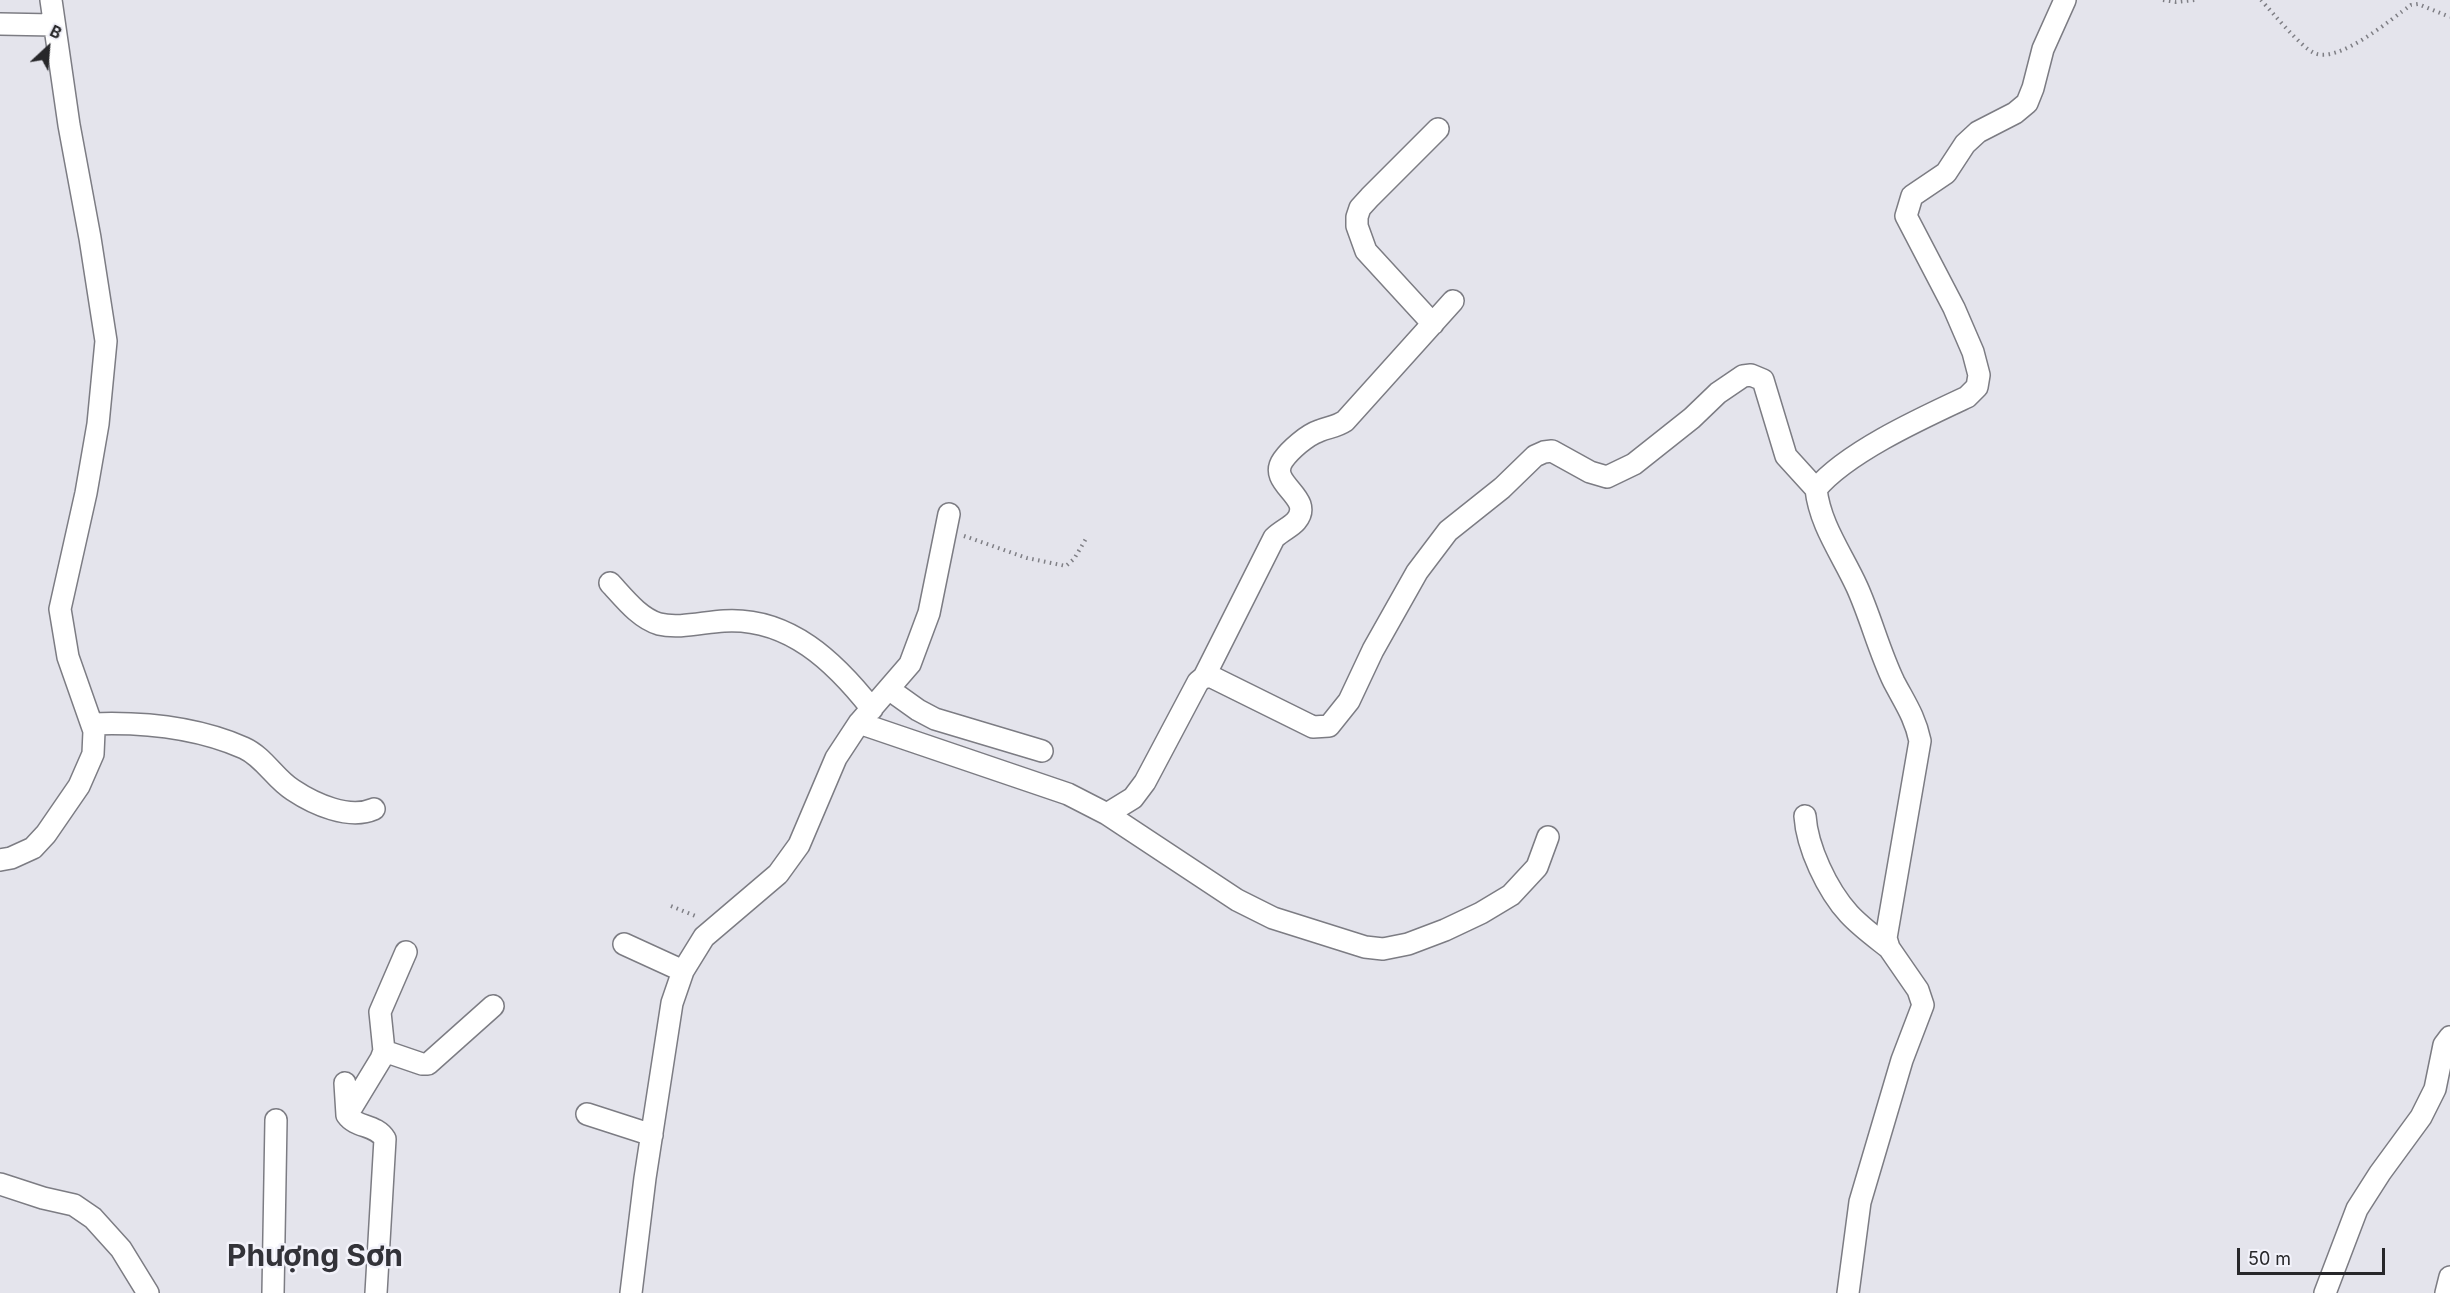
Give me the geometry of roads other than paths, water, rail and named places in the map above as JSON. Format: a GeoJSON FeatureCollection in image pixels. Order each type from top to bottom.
{"type":"FeatureCollection","features":[{"type":"Feature","properties":{"kind":"street"},"geometry":{"type":"LineString","coordinates":[[0,860],[11,858],[33,848],[60,815],[79,786],[93,754],[92,724],[68,657],[60,609],[86,493],[98,424],[106,342],[69,125],[51,0]]}},
{"type":"Feature","properties":{"kind":"street"},"geometry":{"type":"LineString","coordinates":[[1816,489],[1822,481],[1858,454],[1967,397],[1977,387],[1979,375],[1973,352],[1954,308],[1906,216],[1907,206],[1912,196],[1946,173],[1965,144],[1977,132],[2015,113],[2027,103],[2043,49],[2065,0]]}},
{"type":"Feature","properties":{"kind":"street"},"geometry":{"type":"LineString","coordinates":[[0,24],[54,25]]}},
{"type":"Feature","properties":{"kind":"street"},"geometry":{"type":"LineString","coordinates":[[1433,324],[1366,251],[1357,226],[1357,217],[1360,208],[1370,197],[1438,129]]}},
{"type":"Feature","properties":{"kind":"street"},"geometry":{"type":"LineString","coordinates":[[1107,814],[1133,798],[1145,782],[1198,682],[1204,677],[1274,538],[1295,522],[1300,515],[1297,496],[1284,484],[1280,476],[1279,468],[1283,460],[1317,431],[1337,426],[1345,421],[1453,301]]}},
{"type":"Feature","properties":{"kind":"street"},"geometry":{"type":"LineString","coordinates":[[1204,677],[1212,677],[1313,727],[1329,726],[1349,701],[1373,650],[1418,572],[1448,531],[1502,488],[1535,456],[1544,452],[1552,452],[1597,475],[1607,477],[1634,464],[1718,393],[1743,376],[1751,375],[1763,380],[1786,456],[1816,489],[1817,503],[1829,532],[1857,587],[1894,682],[1916,720],[1920,741],[1887,929],[1888,948]]}},
{"type":"Feature","properties":{"kind":"street"},"geometry":{"type":"LineString","coordinates":[[631,1293],[672,1003],[683,971],[704,937],[778,874],[799,846],[836,758],[866,716],[910,664],[929,613],[948,521]]}},
{"type":"Feature","properties":{"kind":"street"},"geometry":{"type":"LineString","coordinates":[[610,583],[641,614],[660,624],[727,620],[776,628],[820,654],[848,678],[866,716],[1068,794],[1107,814],[1237,900],[1273,918],[1365,947],[1383,949],[1408,944],[1481,913],[1511,895],[1537,867],[1548,837]]}},
{"type":"Feature","properties":{"kind":"street"},"geometry":{"type":"LineString","coordinates":[[890,690],[935,719],[1042,751]]}},
{"type":"Feature","properties":{"kind":"street"},"geometry":{"type":"LineString","coordinates":[[92,724],[134,722],[178,729],[217,739],[247,749],[292,790],[323,805],[351,814],[374,809]]}},
{"type":"Feature","properties":{"kind":"street"},"geometry":{"type":"LineString","coordinates":[[1805,816],[1811,850],[1839,900],[1861,926],[1888,948],[1918,990],[1923,1005],[1902,1060],[1860,1202],[1848,1293]]}},
{"type":"Feature","properties":{"kind":"street"},"geometry":{"type":"LineString","coordinates":[[624,944],[683,971]]}},
{"type":"Feature","properties":{"kind":"street"},"geometry":{"type":"LineString","coordinates":[[347,1115],[384,1051],[380,1012],[406,952]]}},
{"type":"Feature","properties":{"kind":"street"},"geometry":{"type":"LineString","coordinates":[[384,1051],[428,1064],[493,1006]]}},
{"type":"Feature","properties":{"kind":"street"},"geometry":{"type":"LineString","coordinates":[[2325,1293],[2357,1209],[2426,1108],[2435,1089],[2444,1045],[2450,1037]]}},
{"type":"Feature","properties":{"kind":"street"},"geometry":{"type":"LineString","coordinates":[[345,1083],[347,1115],[350,1119],[373,1127],[385,1138],[376,1293]]}},
{"type":"Feature","properties":{"kind":"street"},"geometry":{"type":"LineString","coordinates":[[587,1114],[652,1135]]}},
{"type":"Feature","properties":{"kind":"street"},"geometry":{"type":"LineString","coordinates":[[273,1293],[276,1120]]}},
{"type":"Feature","properties":{"kind":"street"},"geometry":{"type":"LineString","coordinates":[[0,1184],[74,1205],[93,1218],[121,1249],[148,1293]]}},
{"type":"Feature","properties":{"kind":"street"},"geometry":{"type":"LineString","coordinates":[[2446,1293],[2450,1277]]}},
{"type":"Feature","properties":{"kind":"district","name":"Phượng Sơn"},"geometry":{"type":"Point","coordinates":[315,1257]}}]}
